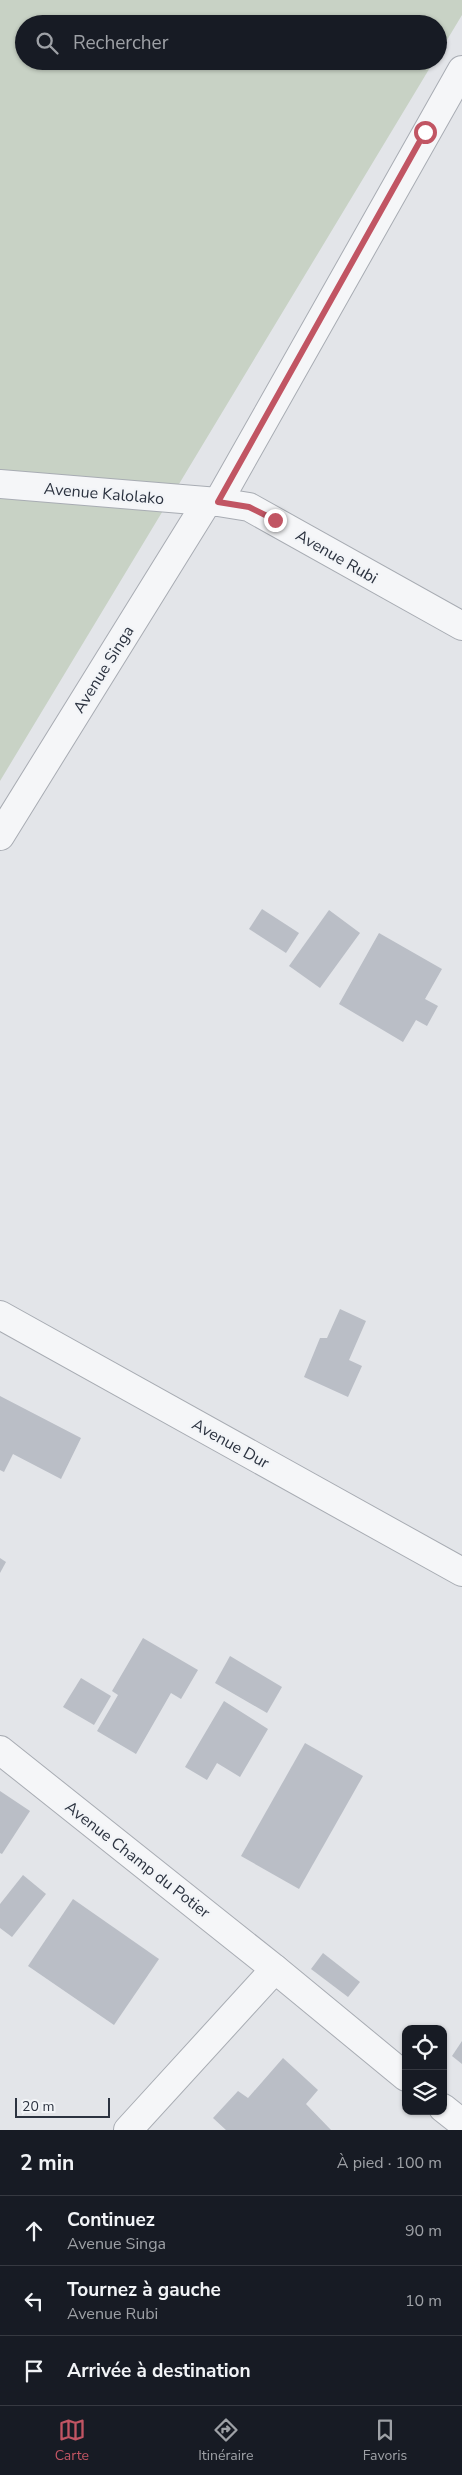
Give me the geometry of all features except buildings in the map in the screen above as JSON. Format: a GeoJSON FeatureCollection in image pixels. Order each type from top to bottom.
{"type":"FeatureCollection","features":[{"type":"Feature","properties":{"kind":"street","name":"Avenue Singa"},"geometry":{"type":"LineString","coordinates":[[0,836],[213,502],[462,70]]}},
{"type":"Feature","properties":{"kind":"street","name":"Avenue Kalolako"},"geometry":{"type":"LineString","coordinates":[[0,484],[213,502]]}},
{"type":"Feature","properties":{"kind":"street","name":"Avenue Rubi"},"geometry":{"type":"LineString","coordinates":[[213,502],[249,507],[462,626]]}},
{"type":"Feature","properties":{"kind":"street","name":"Avenue Dur"},"geometry":{"type":"LineString","coordinates":[[0,1315],[462,1572]]}},
{"type":"Feature","properties":{"kind":"street","name":"Avenue Champ du Potier"},"geometry":{"type":"LineString","coordinates":[[0,1750],[275,1969],[402,2074]]}},
{"type":"Feature","properties":{"kind":"street"},"geometry":{"type":"LineString","coordinates":[[128,2130],[275,1969]]}},
{"type":"Feature","properties":{"kind":"street"},"geometry":{"type":"LineString","coordinates":[[447,2111],[462,2123]]}},
{"type":"Feature","properties":{"kind":"shaded area"},"geometry":{"type":"Polygon","coordinates":[[[0,0],[462,0],[462,15],[447,40],[447,15],[15,15],[15,70],[429,70],[0,781],[0,0]]]}},
{"type":"Feature","properties":{"kind":"route"},"geometry":{"type":"LineString","coordinates":[[275,520],[249,507],[218,502],[425,132]]}}]}
